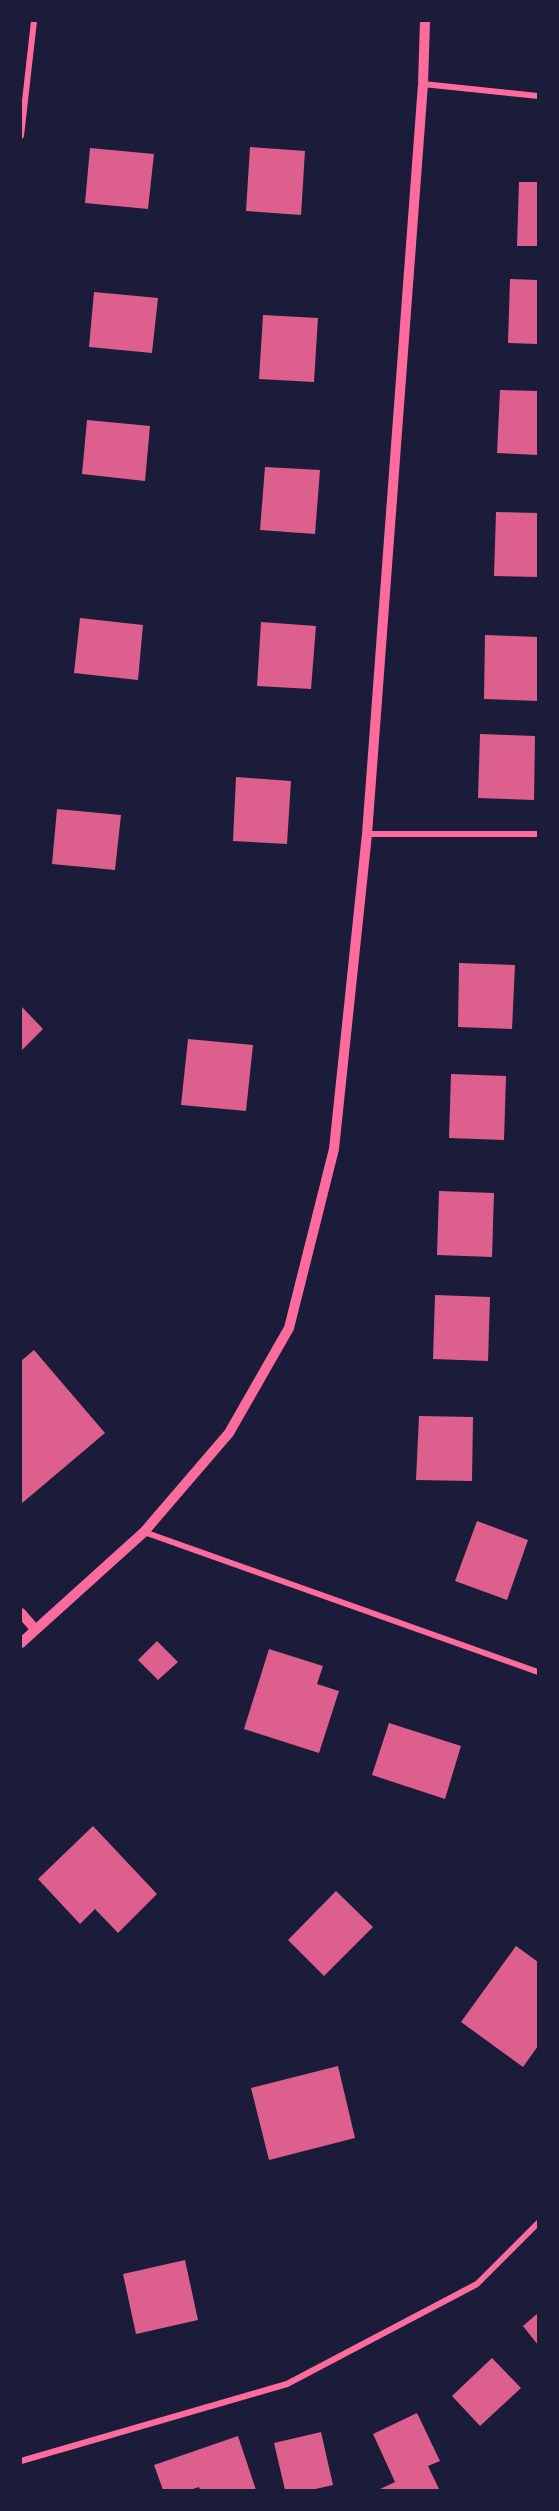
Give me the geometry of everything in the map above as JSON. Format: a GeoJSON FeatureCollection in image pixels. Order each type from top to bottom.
{"type":"FeatureCollection","features":[{"type":"Feature","properties":{"kind":"street"},"geometry":{"type":"LineString","coordinates":[[21,136],[34,21]]}},
{"type":"Feature","properties":{"kind":"street"},"geometry":{"type":"LineString","coordinates":[[21,1643],[144,1532],[229,1433],[289,1328],[334,1149],[368,834],[423,84],[425,21]]}},
{"type":"Feature","properties":{"kind":"street"},"geometry":{"type":"LineString","coordinates":[[423,84],[538,96]]}},
{"type":"Feature","properties":{"kind":"street"},"geometry":{"type":"LineString","coordinates":[[368,834],[538,834]]}},
{"type":"Feature","properties":{"kind":"street"},"geometry":{"type":"LineString","coordinates":[[144,1532],[538,1672]]}},
{"type":"Feature","properties":{"kind":"street"},"geometry":{"type":"LineString","coordinates":[[21,1613],[35,1629]]}},
{"type":"Feature","properties":{"kind":"street"},"geometry":{"type":"LineString","coordinates":[[21,2461],[287,2384],[477,2284],[538,2223]]}},
{"type":"Feature","properties":{"kind":"building"},"geometry":{"type":"Polygon","coordinates":[[[250,147],[305,151],[301,215],[246,211],[250,147]]]}},
{"type":"Feature","properties":{"kind":"building"},"geometry":{"type":"Polygon","coordinates":[[[90,148],[154,154],[148,209],[85,203],[90,148]]]}},
{"type":"Feature","properties":{"kind":"building"},"geometry":{"type":"Polygon","coordinates":[[[519,182],[538,182],[538,246],[517,246],[519,182]]]}},
{"type":"Feature","properties":{"kind":"building"},"geometry":{"type":"Polygon","coordinates":[[[510,279],[538,280],[538,344],[508,343],[510,279]]]}},
{"type":"Feature","properties":{"kind":"building"},"geometry":{"type":"Polygon","coordinates":[[[94,292],[158,298],[152,353],[89,347],[94,292]]]}},
{"type":"Feature","properties":{"kind":"building"},"geometry":{"type":"Polygon","coordinates":[[[263,315],[318,318],[314,382],[259,379],[263,315]]]}},
{"type":"Feature","properties":{"kind":"building"},"geometry":{"type":"Polygon","coordinates":[[[500,390],[538,391],[538,455],[497,453],[500,390]]]}},
{"type":"Feature","properties":{"kind":"building"},"geometry":{"type":"Polygon","coordinates":[[[87,420],[150,426],[145,481],[82,474],[87,420]]]}},
{"type":"Feature","properties":{"kind":"building"},"geometry":{"type":"Polygon","coordinates":[[[265,467],[320,470],[315,534],[260,530],[265,467]]]}},
{"type":"Feature","properties":{"kind":"building"},"geometry":{"type":"Polygon","coordinates":[[[496,512],[538,513],[538,577],[494,576],[496,512]]]}},
{"type":"Feature","properties":{"kind":"building"},"geometry":{"type":"Polygon","coordinates":[[[80,618],[143,625],[138,680],[74,673],[80,618]]]}},
{"type":"Feature","properties":{"kind":"building"},"geometry":{"type":"Polygon","coordinates":[[[261,622],[316,626],[311,689],[257,686],[261,622]]]}},
{"type":"Feature","properties":{"kind":"building"},"geometry":{"type":"Polygon","coordinates":[[[485,635],[538,637],[538,701],[484,699],[485,635]]]}},
{"type":"Feature","properties":{"kind":"building"},"geometry":{"type":"Polygon","coordinates":[[[480,734],[535,736],[534,800],[478,798],[480,734]]]}},
{"type":"Feature","properties":{"kind":"building"},"geometry":{"type":"Polygon","coordinates":[[[236,777],[291,781],[287,844],[233,841],[236,777]]]}},
{"type":"Feature","properties":{"kind":"building"},"geometry":{"type":"Polygon","coordinates":[[[57,809],[121,815],[115,870],[52,864],[57,809]]]}},
{"type":"Feature","properties":{"kind":"building"},"geometry":{"type":"Polygon","coordinates":[[[459,963],[515,965],[512,1029],[458,1027],[459,963]]]}},
{"type":"Feature","properties":{"kind":"building"},"geometry":{"type":"Polygon","coordinates":[[[21,1006],[43,1029],[21,1051],[21,1006]]]}},
{"type":"Feature","properties":{"kind":"building"},"geometry":{"type":"Polygon","coordinates":[[[188,1039],[253,1045],[246,1111],[181,1105],[188,1039]]]}},
{"type":"Feature","properties":{"kind":"building"},"geometry":{"type":"Polygon","coordinates":[[[451,1074],[506,1076],[504,1140],[449,1138],[451,1074]]]}},
{"type":"Feature","properties":{"kind":"building"},"geometry":{"type":"Polygon","coordinates":[[[439,1191],[494,1193],[492,1257],[437,1255],[439,1191]]]}},
{"type":"Feature","properties":{"kind":"building"},"geometry":{"type":"Polygon","coordinates":[[[435,1295],[490,1297],[488,1361],[433,1359],[435,1295]]]}},
{"type":"Feature","properties":{"kind":"building"},"geometry":{"type":"Polygon","coordinates":[[[34,1350],[105,1433],[21,1504],[21,1361],[34,1350]]]}},
{"type":"Feature","properties":{"kind":"building"},"geometry":{"type":"Polygon","coordinates":[[[419,1416],[473,1417],[472,1481],[416,1480],[419,1416]]]}},
{"type":"Feature","properties":{"kind":"building"},"geometry":{"type":"Polygon","coordinates":[[[477,1521],[528,1540],[507,1600],[455,1581],[477,1521]]]}},
{"type":"Feature","properties":{"kind":"building"},"geometry":{"type":"Polygon","coordinates":[[[157,1641],[178,1662],[158,1680],[138,1660],[157,1641]]]}},
{"type":"Feature","properties":{"kind":"building"},"geometry":{"type":"Polygon","coordinates":[[[269,1649],[323,1666],[317,1684],[339,1691],[319,1753],[244,1729],[269,1649]]]}},
{"type":"Feature","properties":{"kind":"building"},"geometry":{"type":"Polygon","coordinates":[[[389,1723],[461,1746],[445,1799],[372,1775],[389,1723]]]}},
{"type":"Feature","properties":{"kind":"building"},"geometry":{"type":"Polygon","coordinates":[[[93,1826],[157,1894],[118,1933],[95,1909],[80,1924],[38,1879],[93,1826]]]}},
{"type":"Feature","properties":{"kind":"building"},"geometry":{"type":"Polygon","coordinates":[[[336,1891],[373,1927],[324,1976],[288,1940],[336,1891]]]}},
{"type":"Feature","properties":{"kind":"building"},"geometry":{"type":"Polygon","coordinates":[[[516,1946],[538,1962],[538,2046],[523,2067],[461,2022],[516,1946]]]}},
{"type":"Feature","properties":{"kind":"building"},"geometry":{"type":"Polygon","coordinates":[[[338,2066],[355,2138],[269,2160],[251,2088],[338,2066]]]}},
{"type":"Feature","properties":{"kind":"building"},"geometry":{"type":"Polygon","coordinates":[[[185,2260],[198,2320],[136,2334],[123,2274],[185,2260]]]}},
{"type":"Feature","properties":{"kind":"building"},"geometry":{"type":"Polygon","coordinates":[[[538,2313],[538,2345],[523,2326],[538,2313]]]}},
{"type":"Feature","properties":{"kind":"building"},"geometry":{"type":"Polygon","coordinates":[[[492,2358],[521,2388],[480,2426],[452,2396],[492,2358]]]}},
{"type":"Feature","properties":{"kind":"building"},"geometry":{"type":"Polygon","coordinates":[[[417,2413],[440,2461],[428,2466],[439,2489],[378,2490],[395,2482],[373,2434],[417,2413]]]}},
{"type":"Feature","properties":{"kind":"building"},"geometry":{"type":"Polygon","coordinates":[[[321,2432],[333,2485],[311,2490],[285,2490],[274,2443],[321,2432]]]}},
{"type":"Feature","properties":{"kind":"building"},"geometry":{"type":"Polygon","coordinates":[[[238,2436],[256,2490],[200,2490],[199,2487],[190,2490],[163,2490],[154,2465],[238,2436]]]}}]}
